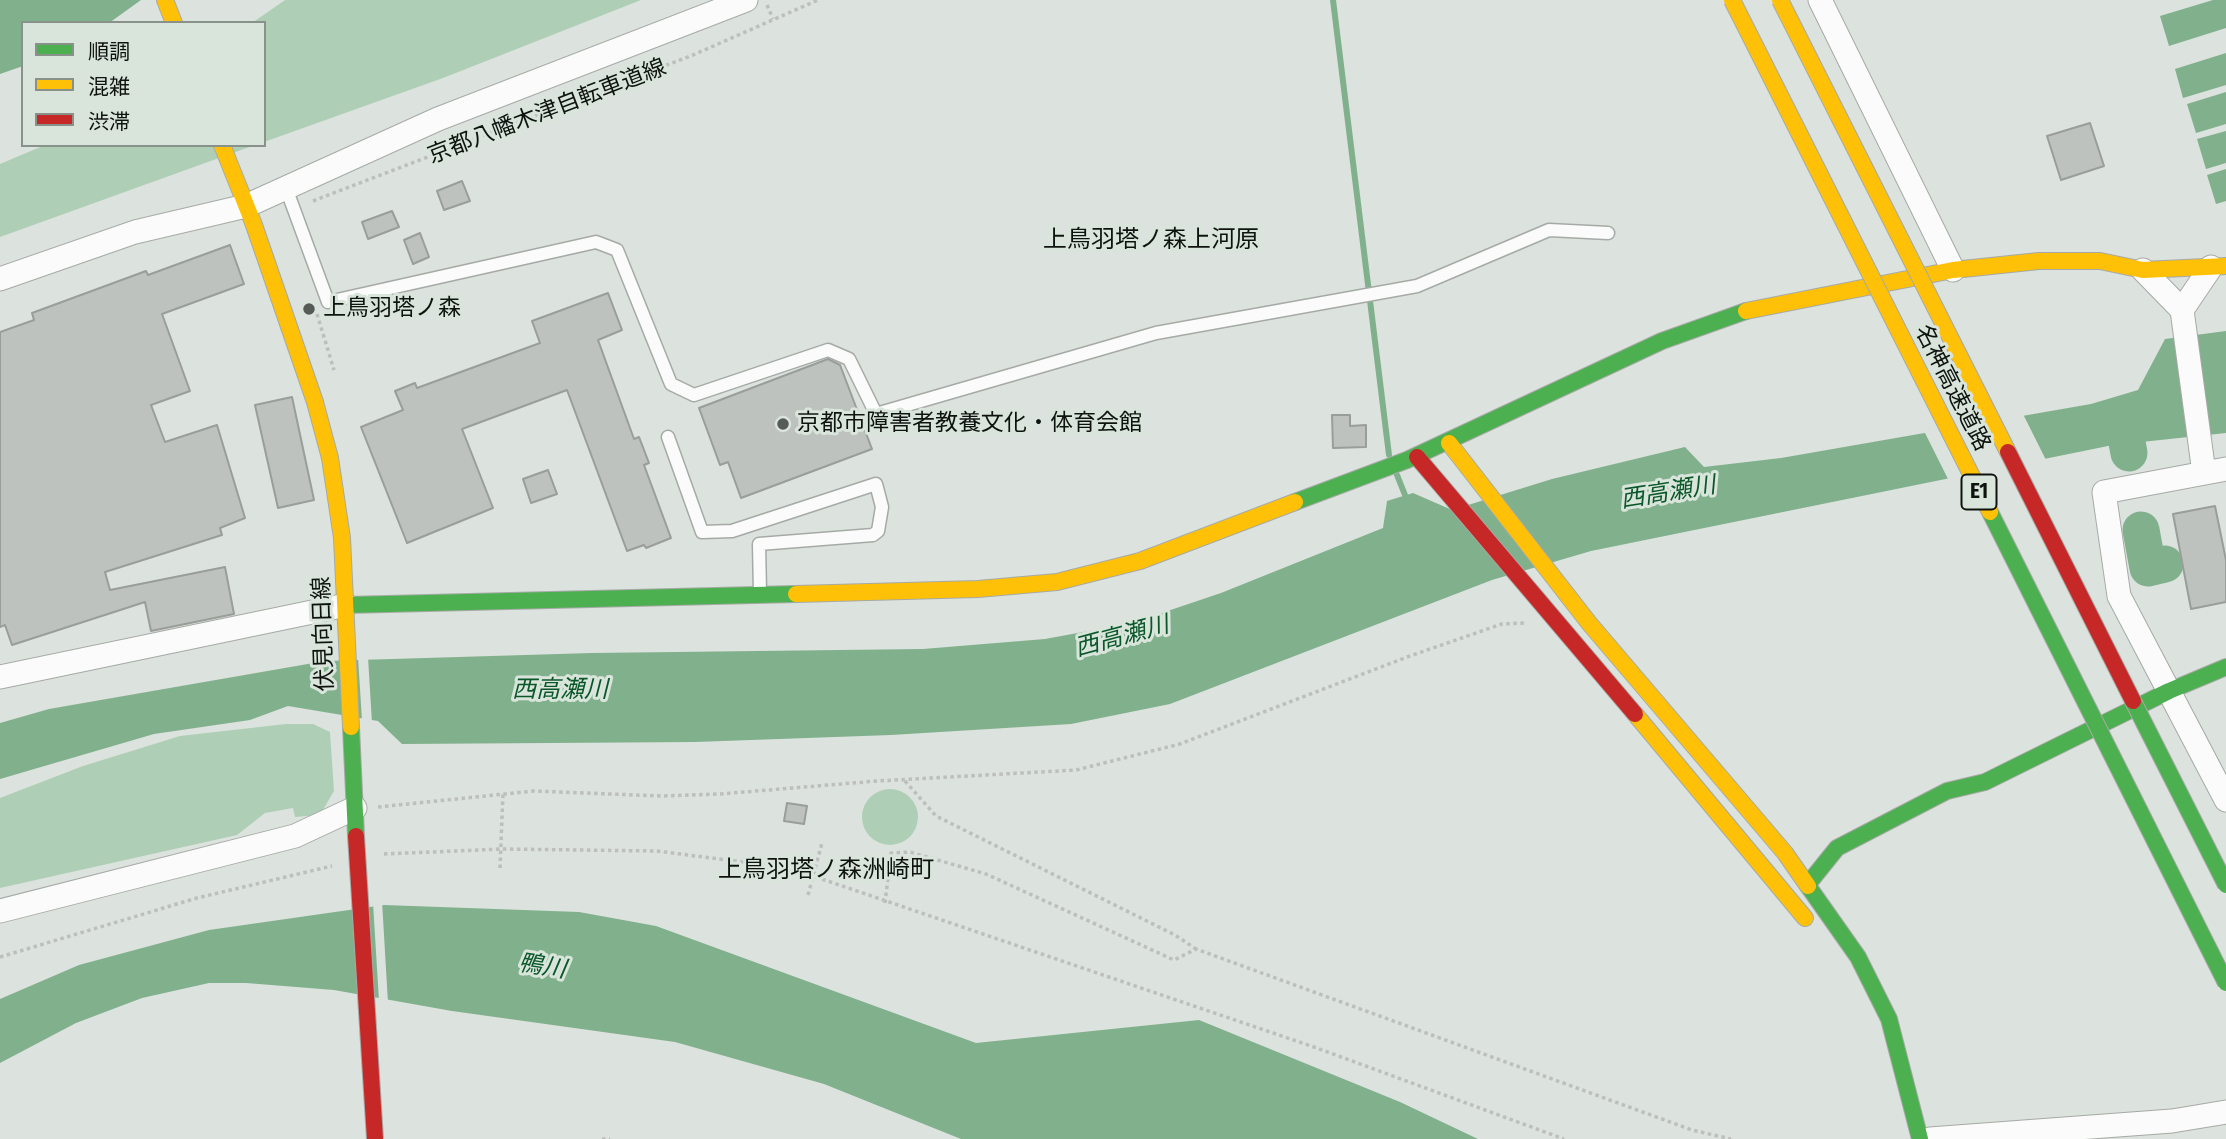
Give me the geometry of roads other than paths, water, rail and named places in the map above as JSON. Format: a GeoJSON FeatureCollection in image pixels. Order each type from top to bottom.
{"type":"FeatureCollection","features":[{"type":"Feature","properties":{"kind":"main road"},"geometry":{"type":"LineString","coordinates":[[165,0],[173,21]]}},
{"type":"Feature","properties":{"kind":"main road","name":"名神高速道路"},"geometry":{"type":"LineString","coordinates":[[1732,0],[2226,983]]}},
{"type":"Feature","properties":{"kind":"main road","name":"名神高速道路"},"geometry":{"type":"LineString","coordinates":[[1780,0],[2226,886]]}},
{"type":"Feature","properties":{"kind":"main road","name":"伏見向日線"},"geometry":{"type":"LineString","coordinates":[[223,147],[322,428],[337,496],[375,1139]]}},
{"type":"Feature","properties":{"kind":"main road"},"geometry":{"type":"LineString","coordinates":[[346,615],[760,594],[1002,588],[1082,577],[1198,541],[1417,457],[1662,341],[1741,312],[1953,270],[2063,261],[2100,261],[2143,270],[2218,267]]}},
{"type":"Feature","properties":{"kind":"main road"},"geometry":{"type":"LineString","coordinates":[[1449,443],[1589,622],[1808,884],[1858,957],[1889,1019],[1920,1139]]}},
{"type":"Feature","properties":{"kind":"main road"},"geometry":{"type":"LineString","coordinates":[[1417,457],[1789,896],[1817,934]]}},
{"type":"Feature","properties":{"kind":"main road"},"geometry":{"type":"LineString","coordinates":[[1569,639],[1589,622]]}},
{"type":"Feature","properties":{"kind":"main road"},"geometry":{"type":"LineString","coordinates":[[1957,806],[1985,782],[2169,691],[2226,667]]}},
{"type":"Feature","properties":{"kind":"main road"},"geometry":{"type":"LineString","coordinates":[[1808,884],[1838,848],[1947,790],[1985,782]]}},
{"type":"Feature","properties":{"kind":"main road"},"geometry":{"type":"LineString","coordinates":[[1789,896],[1847,863]]}},
{"type":"Feature","properties":{"kind":"street"},"geometry":{"type":"LineString","coordinates":[[0,279],[135,232],[243,200],[289,198],[438,119],[746,0]]}},
{"type":"Feature","properties":{"kind":"street"},"geometry":{"type":"LineString","coordinates":[[1821,0],[1953,270]]}},
{"type":"Feature","properties":{"kind":"street"},"geometry":{"type":"LineString","coordinates":[[2182,310],[2218,267]]}},
{"type":"Feature","properties":{"kind":"street"},"geometry":{"type":"LineString","coordinates":[[2143,270],[2182,310],[2215,471],[2104,492],[2119,596],[2226,800]]}},
{"type":"Feature","properties":{"kind":"street"},"geometry":{"type":"LineString","coordinates":[[0,677],[346,615]]}},
{"type":"Feature","properties":{"kind":"street"},"geometry":{"type":"LineString","coordinates":[[0,911],[295,836],[355,800]]}},
{"type":"Feature","properties":{"kind":"street"},"geometry":{"type":"LineString","coordinates":[[1930,1139],[2172,1121],[2226,1112]]}},
{"type":"Feature","properties":{"kind":"lane"},"geometry":{"type":"LineString","coordinates":[[289,198],[328,302],[596,242],[617,250],[671,384],[694,395],[828,351],[849,359],[876,414],[1156,333],[1417,286],[1549,230],[1608,233]]}},
{"type":"Feature","properties":{"kind":"lane"},"geometry":{"type":"LineString","coordinates":[[668,437],[702,532],[732,530],[876,484],[882,507],[878,531],[873,535],[759,544],[760,594]]}},
{"type":"Feature","properties":{"kind":"water"},"geometry":{"type":"Polygon","coordinates":[[[0,0],[141,0],[112,21],[21,21],[21,67],[0,74],[0,0]]]}},
{"type":"Feature","properties":{"kind":"water"},"geometry":{"type":"Polygon","coordinates":[[[2213,0],[2226,0],[2226,28],[2169,46],[2160,16],[2213,0]]]}},
{"type":"Feature","properties":{"kind":"water"},"geometry":{"type":"Polygon","coordinates":[[[2226,53],[2226,85],[2183,98],[2175,69],[2226,53]]]}},
{"type":"Feature","properties":{"kind":"water"},"geometry":{"type":"Polygon","coordinates":[[[2226,92],[2226,124],[2196,133],[2187,104],[2226,92]]]}},
{"type":"Feature","properties":{"kind":"water"},"geometry":{"type":"Polygon","coordinates":[[[2226,131],[2226,163],[2206,169],[2197,139],[2226,131]]]}},
{"type":"Feature","properties":{"kind":"water"},"geometry":{"type":"Polygon","coordinates":[[[2226,169],[2226,201],[2216,204],[2207,175],[2226,169]]]}},
{"type":"Feature","properties":{"kind":"water","name":"西高瀬川"},"geometry":{"type":"Polygon","coordinates":[[[2226,331],[2226,433],[2113,445],[1591,551],[1492,580],[1170,704],[1071,724],[891,735],[695,742],[402,744],[378,721],[288,706],[250,720],[154,734],[0,779],[0,723],[49,709],[325,661],[592,653],[923,649],[1045,639],[1132,623],[1221,593],[1383,528],[1387,501],[1413,493],[1452,510],[1552,479],[1685,447],[1704,467],[1781,458],[2091,404],[2138,390],[2165,339],[2226,331]]]}},
{"type":"Feature","properties":{"kind":"water","name":"鴨川"},"geometry":{"type":"Polygon","coordinates":[[[384,905],[579,912],[656,926],[976,1043],[1199,1020],[1400,1102],[1478,1139],[961,1139],[824,1084],[675,1042],[452,1011],[334,990],[246,983],[209,983],[142,998],[76,1023],[0,1063],[0,999],[79,965],[209,930],[384,905]]]}},
{"type":"Feature","properties":{"kind":"waterway"},"geometry":{"type":"LineString","coordinates":[[1333,0],[1389,455]]}},
{"type":"Feature","properties":{"kind":"waterway"},"geometry":{"type":"LineString","coordinates":[[2123,421],[2129,453]]}},
{"type":"Feature","properties":{"kind":"waterway"},"geometry":{"type":"LineString","coordinates":[[1397,475],[1407,500]]}},
{"type":"Feature","properties":{"kind":"waterway"},"geometry":{"type":"LineString","coordinates":[[2141,530],[2148,568],[2165,564]]}},
{"type":"Feature","properties":{"kind":"place","name":"上鳥羽塔ノ森"},"geometry":{"type":"Point","coordinates":[309,309]}},
{"type":"Feature","properties":{"kind":"place","name":"京都市障害者教養文化・体育会館"},"geometry":{"type":"Point","coordinates":[783,424]}},
{"type":"Feature","properties":{"kind":"district","name":"上鳥羽塔ノ森上河原"},"geometry":{"type":"Point","coordinates":[1151,240]}},
{"type":"Feature","properties":{"kind":"district","name":"上鳥羽塔ノ森洲崎町"},"geometry":{"type":"Point","coordinates":[826,870]}}]}
